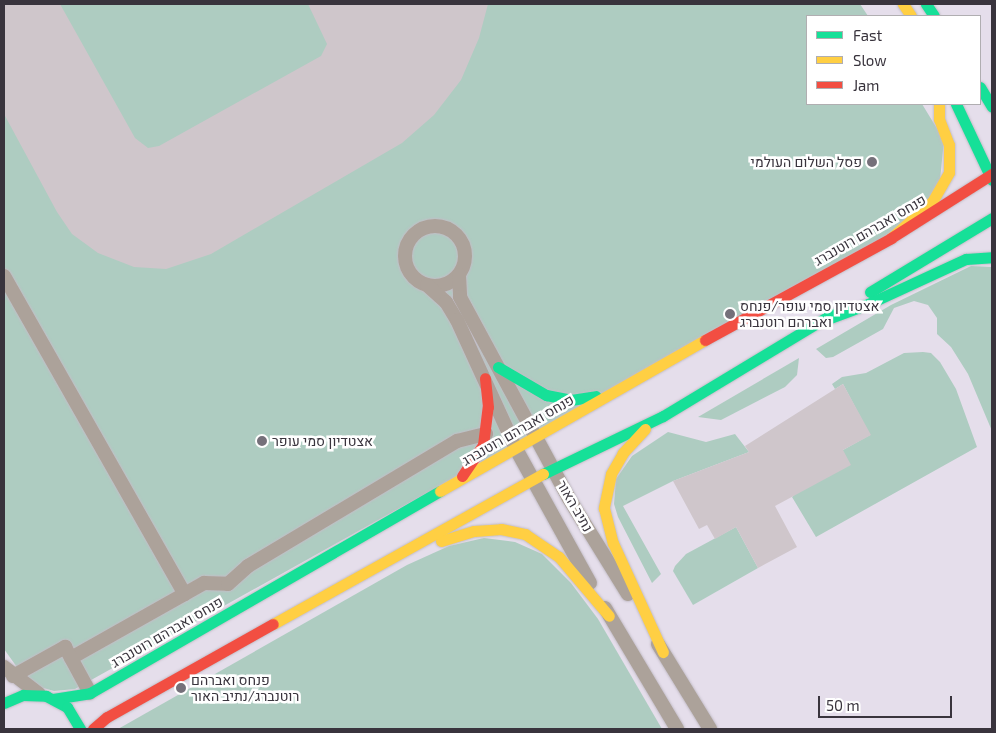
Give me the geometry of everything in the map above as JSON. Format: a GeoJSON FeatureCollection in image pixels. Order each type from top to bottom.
{"type":"FeatureCollection","features":[{"type":"Feature","properties":{"kind":"main road"},"geometry":{"type":"LineString","coordinates":[[903,4],[910,15]]}},
{"type":"Feature","properties":{"kind":"main road"},"geometry":{"type":"LineString","coordinates":[[926,4],[933,15]]}},
{"type":"Feature","properties":{"kind":"main road"},"geometry":{"type":"LineString","coordinates":[[986,94],[992,107]]}},
{"type":"Feature","properties":{"kind":"main road"},"geometry":{"type":"LineString","coordinates":[[891,238],[932,202],[949,172],[949,145],[939,119],[939,105]]}},
{"type":"Feature","properties":{"kind":"main road"},"geometry":{"type":"LineString","coordinates":[[956,105],[991,176]]}},
{"type":"Feature","properties":{"kind":"main road","name":"פנחס ואברהם רוטנברג"},"geometry":{"type":"LineString","coordinates":[[54,699],[90,693],[516,450],[610,393],[891,238],[991,176]]}},
{"type":"Feature","properties":{"kind":"main road"},"geometry":{"type":"LineString","coordinates":[[663,652],[612,543],[604,508],[610,474],[623,453],[638,434],[663,416],[992,218]]}},
{"type":"Feature","properties":{"kind":"main road"},"geometry":{"type":"LineString","coordinates":[[819,322],[868,304],[966,259],[992,257]]}},
{"type":"Feature","properties":{"kind":"main road"},"geometry":{"type":"LineString","coordinates":[[498,367],[526,386],[546,395],[584,400],[610,393]]}},
{"type":"Feature","properties":{"kind":"main road"},"geometry":{"type":"LineString","coordinates":[[459,481],[483,445],[486,434],[485,378]]}},
{"type":"Feature","properties":{"kind":"main road"},"geometry":{"type":"LineString","coordinates":[[93,729],[107,717],[554,468],[663,416]]}},
{"type":"Feature","properties":{"kind":"main road"},"geometry":{"type":"LineString","coordinates":[[386,563],[474,531],[501,529],[525,534],[559,557],[609,616]]}},
{"type":"Feature","properties":{"kind":"main road"},"geometry":{"type":"LineString","coordinates":[[4,703],[23,695],[38,694],[54,699],[72,713],[80,729]]}},
{"type":"Feature","properties":{"kind":"street"},"geometry":{"type":"LineString","coordinates":[[444,226],[461,240],[465,260],[459,275],[441,286],[427,285],[410,274],[404,258],[410,238],[423,227],[444,226]]}},
{"type":"Feature","properties":{"kind":"street","name":"נתיב האור"},"geometry":{"type":"LineString","coordinates":[[459,275],[460,297],[526,414],[536,438],[710,729]]}},
{"type":"Feature","properties":{"kind":"street"},"geometry":{"type":"LineString","coordinates":[[4,276],[185,594]]}},
{"type":"Feature","properties":{"kind":"street","name":"נתיב האור"},"geometry":{"type":"LineString","coordinates":[[427,285],[446,302],[485,378],[516,450],[534,479],[609,616],[677,729]]}},
{"type":"Feature","properties":{"kind":"street"},"geometry":{"type":"LineString","coordinates":[[71,658],[204,583],[228,584],[248,566],[457,441],[486,434]]}},
{"type":"Feature","properties":{"kind":"street"},"geometry":{"type":"LineString","coordinates":[[38,694],[8,671],[65,647],[90,693]]}},
{"type":"Feature","properties":{"kind":"green space","name":"אצטדיון סמי עופר"},"geometry":{"type":"Polygon","coordinates":[[[4,4],[860,4],[867,15],[806,15],[806,105],[923,105],[944,140],[939,190],[893,233],[75,689],[54,691],[29,684],[4,649],[4,4]]]}},
{"type":"Feature","properties":{"kind":"green space"},"geometry":{"type":"Polygon","coordinates":[[[971,266],[992,267],[992,431],[968,374],[951,347],[937,334],[937,318],[928,305],[914,301],[894,308],[883,329],[833,357],[826,358],[816,349],[891,305],[971,266]]]}},
{"type":"Feature","properties":{"kind":"green space"},"geometry":{"type":"Polygon","coordinates":[[[904,353],[931,353],[940,362],[956,389],[977,447],[816,537],[792,497],[843,450],[870,435],[843,384],[835,389],[832,384],[842,377],[866,373],[904,353]]]}},
{"type":"Feature","properties":{"kind":"green space"},"geometry":{"type":"Polygon","coordinates":[[[799,358],[797,375],[785,387],[721,420],[698,417],[799,358]]]}},
{"type":"Feature","properties":{"kind":"green space"},"geometry":{"type":"Polygon","coordinates":[[[668,432],[706,442],[735,434],[749,452],[673,481],[623,506],[661,574],[652,583],[618,517],[614,504],[616,479],[632,456],[668,432]]]}},
{"type":"Feature","properties":{"kind":"green space"},"geometry":{"type":"Polygon","coordinates":[[[736,527],[758,568],[693,605],[673,571],[675,566],[686,554],[736,527]]]}},
{"type":"Feature","properties":{"kind":"green space"},"geometry":{"type":"Polygon","coordinates":[[[484,538],[515,542],[542,554],[571,583],[598,619],[662,729],[118,729],[407,565],[449,546],[484,538]]]}},
{"type":"Feature","properties":{"kind":"building"},"geometry":{"type":"Polygon","coordinates":[[[4,4],[60,4],[135,138],[148,148],[159,146],[321,56],[327,44],[308,4],[488,4],[479,38],[461,80],[434,115],[402,143],[211,254],[166,269],[134,267],[98,253],[72,234],[57,212],[4,114],[4,4]]]}},
{"type":"Feature","properties":{"kind":"building"},"geometry":{"type":"Polygon","coordinates":[[[843,384],[871,435],[843,450],[851,465],[775,506],[797,547],[758,568],[736,527],[715,539],[707,525],[699,529],[673,481],[749,452],[745,446],[843,384]]]}},
{"type":"Feature","properties":{"kind":"traffic: fast"},"geometry":{"type":"LineString","coordinates":[[926,4],[933,15]]}},
{"type":"Feature","properties":{"kind":"traffic: fast"},"geometry":{"type":"LineString","coordinates":[[981,89],[992,107]]}},
{"type":"Feature","properties":{"kind":"traffic: fast"},"geometry":{"type":"LineString","coordinates":[[956,105],[992,180]]}},
{"type":"Feature","properties":{"kind":"traffic: fast"},"geometry":{"type":"LineString","coordinates":[[870,292],[992,218]]}},
{"type":"Feature","properties":{"kind":"traffic: fast"},"geometry":{"type":"LineString","coordinates":[[819,322],[868,304],[966,259],[992,257]]}},
{"type":"Feature","properties":{"kind":"traffic: fast"},"geometry":{"type":"LineString","coordinates":[[543,474],[663,416],[832,314]]}},
{"type":"Feature","properties":{"kind":"traffic: fast"},"geometry":{"type":"LineString","coordinates":[[498,367],[546,395],[571,400],[596,396]]}},
{"type":"Feature","properties":{"kind":"traffic: fast"},"geometry":{"type":"LineString","coordinates":[[53,699],[90,693],[440,491]]}},
{"type":"Feature","properties":{"kind":"traffic: fast"},"geometry":{"type":"LineString","coordinates":[[4,703],[23,695],[46,696],[67,707],[80,729]]}},
{"type":"Feature","properties":{"kind":"traffic: slow"},"geometry":{"type":"LineString","coordinates":[[903,4],[910,15]]}},
{"type":"Feature","properties":{"kind":"traffic: slow"},"geometry":{"type":"LineString","coordinates":[[891,238],[932,202],[949,172],[949,145],[939,119],[939,105]]}},
{"type":"Feature","properties":{"kind":"traffic: slow"},"geometry":{"type":"LineString","coordinates":[[440,491],[705,340]]}},
{"type":"Feature","properties":{"kind":"traffic: slow"},"geometry":{"type":"LineString","coordinates":[[645,429],[623,453],[611,474],[604,508],[613,543],[663,652]]}},
{"type":"Feature","properties":{"kind":"traffic: slow"},"geometry":{"type":"LineString","coordinates":[[273,624],[543,474]]}},
{"type":"Feature","properties":{"kind":"traffic: slow"},"geometry":{"type":"LineString","coordinates":[[441,541],[474,531],[501,529],[525,534],[559,557],[609,616]]}},
{"type":"Feature","properties":{"kind":"traffic: jam"},"geometry":{"type":"LineString","coordinates":[[705,340],[891,238],[992,174]]}},
{"type":"Feature","properties":{"kind":"traffic: jam"},"geometry":{"type":"LineString","coordinates":[[462,476],[483,445],[488,407],[485,378]]}},
{"type":"Feature","properties":{"kind":"traffic: jam"},"geometry":{"type":"LineString","coordinates":[[93,729],[107,717],[273,624]]}},
{"type":"Feature","properties":{"kind":"place","name":"פסל השלום העולמי"},"geometry":{"type":"Point","coordinates":[872,162]}},
{"type":"Feature","properties":{"kind":"place","name":"אצטדיון סמי עופר/פנחס ואברהם רוטנברג"},"geometry":{"type":"Point","coordinates":[730,314]}},
{"type":"Feature","properties":{"kind":"place","name":"אצטדיון סמי עופר"},"geometry":{"type":"Point","coordinates":[262,441]}},
{"type":"Feature","properties":{"kind":"place","name":"פנחס ואברהם רוטנברג/נתיב האור"},"geometry":{"type":"Point","coordinates":[181,688]}}]}
